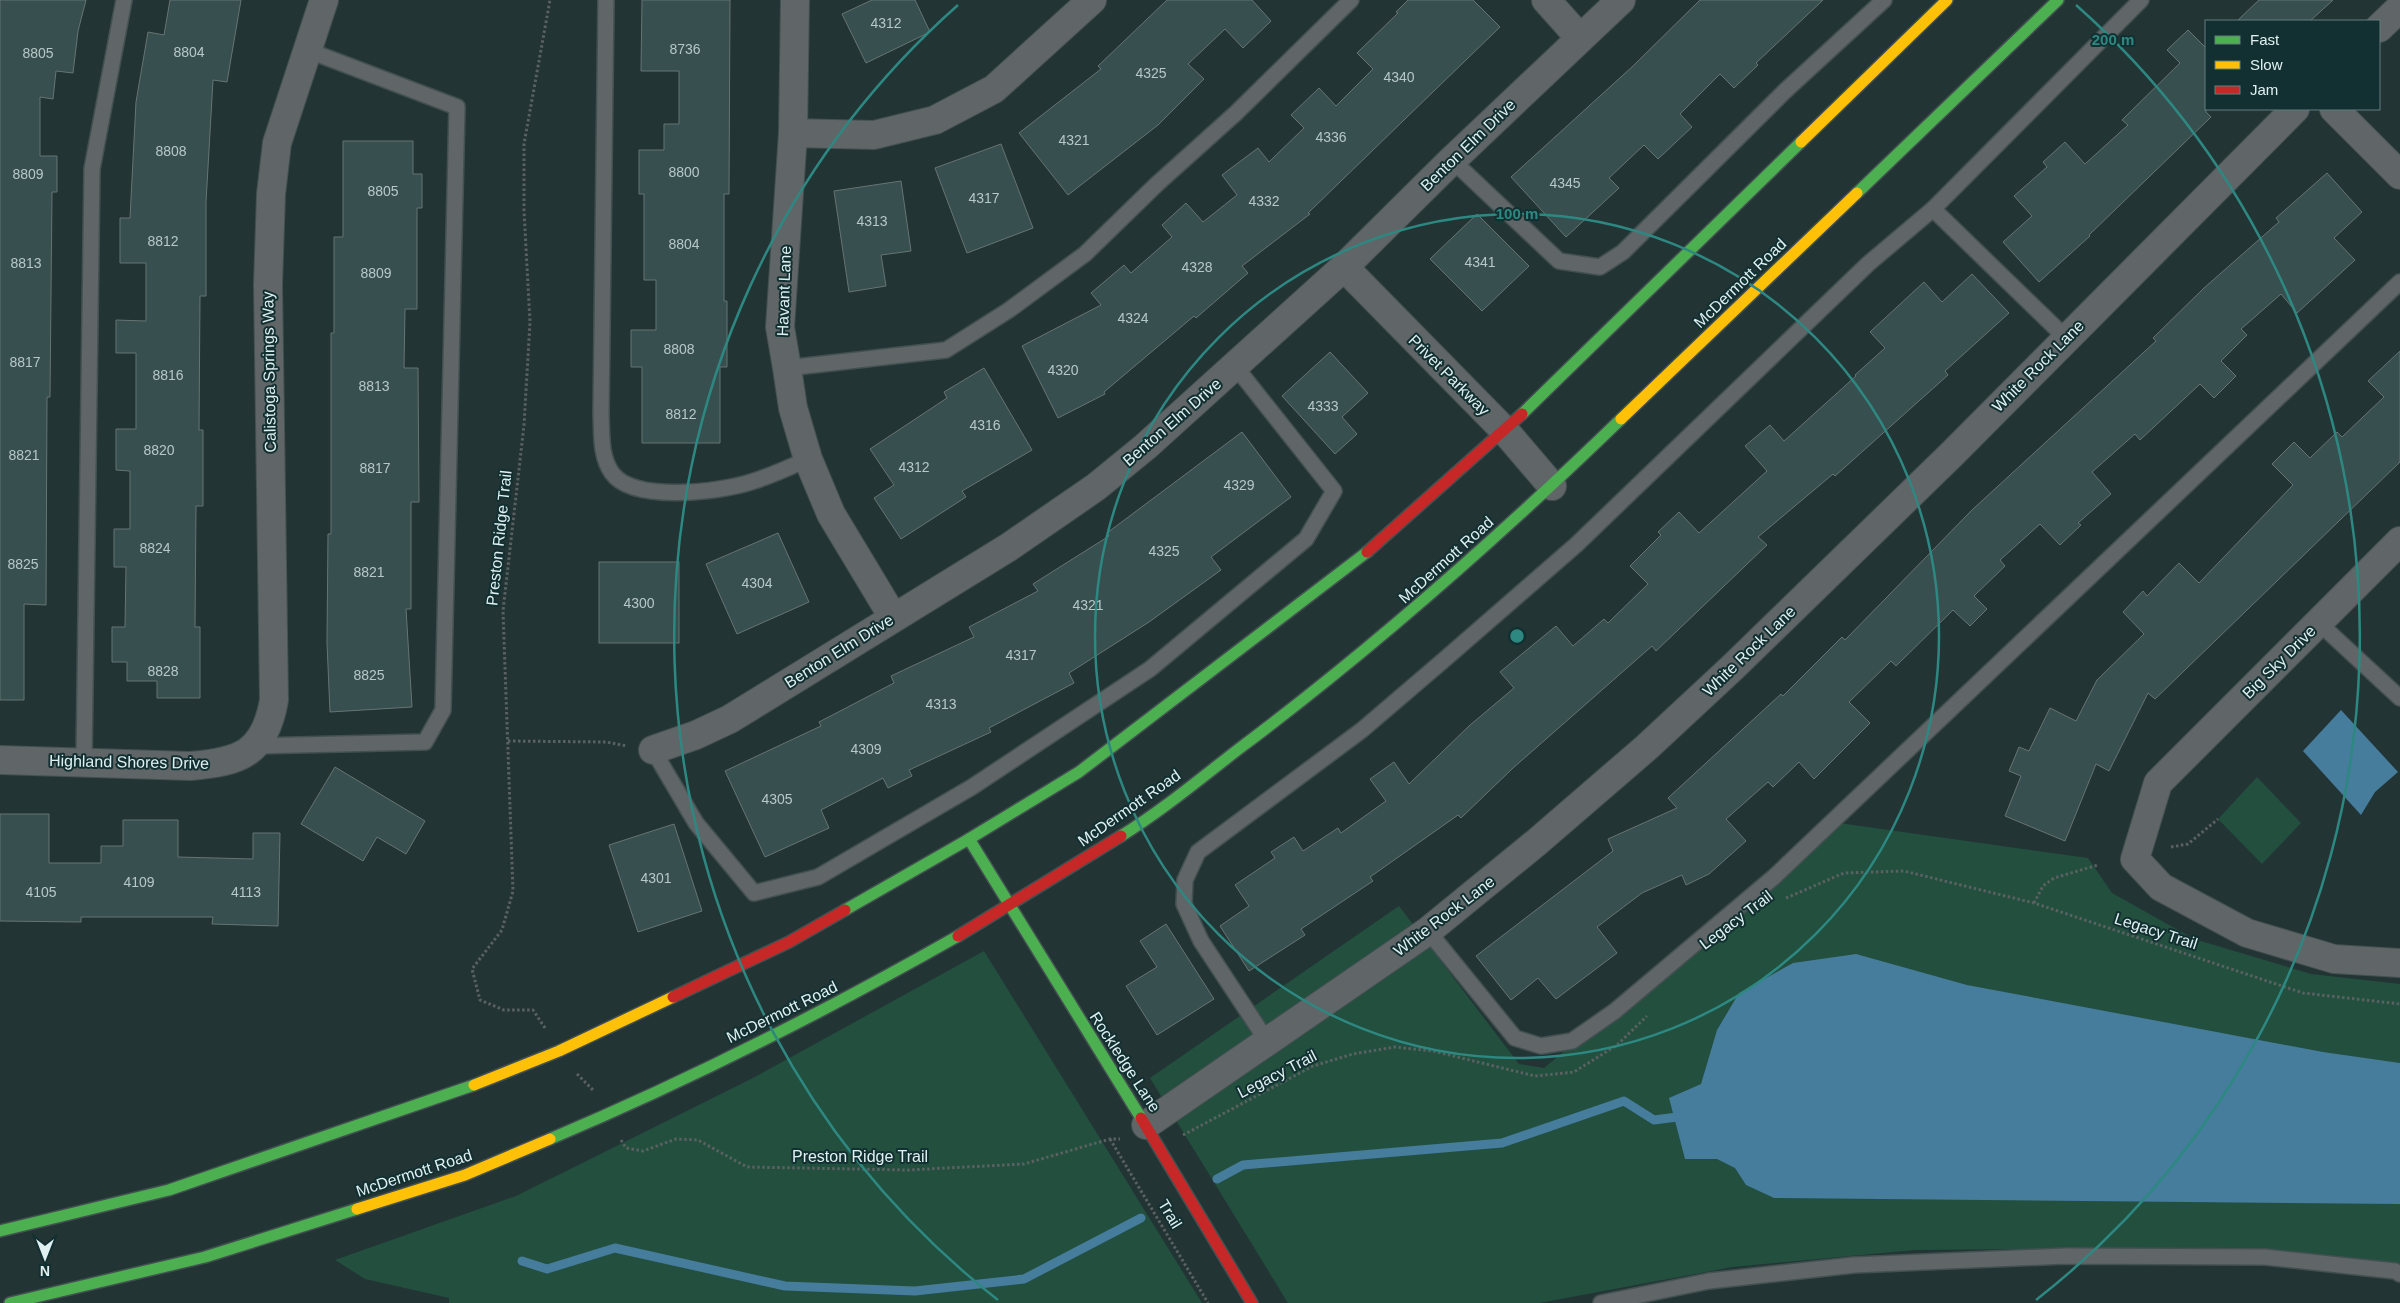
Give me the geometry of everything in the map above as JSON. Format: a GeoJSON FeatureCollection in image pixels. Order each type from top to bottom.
{"type":"FeatureCollection","features":[{"type":"Feature","properties":{"kind":"main road"},"geometry":{"type":"LineString","coordinates":[[0,1231],[169,1190],[443,1097],[550,1054],[788,942],[969,839],[1079,772],[1347,569],[1505,431],[1947,0]]}},
{"type":"Feature","properties":{"kind":"main road","name":"McDermott Road"},"geometry":{"type":"LineString","coordinates":[[10,1303],[205,1257],[465,1175],[607,1115],[845,1000],[1009,906],[1135,827],[1314,693],[1426,600],[1552,486],[2058,0]]}},
{"type":"Feature","properties":{"kind":"main road","name":"Rockledge Lane"},"geometry":{"type":"LineString","coordinates":[[969,839],[1146,1125],[1251,1300]]}},
{"type":"Feature","properties":{"kind":"street","name":"Calistoga Springs Way"},"geometry":{"type":"LineString","coordinates":[[254,746],[265,734],[274,700],[268,285],[271,194],[277,143],[324,0]]}},
{"type":"Feature","properties":{"kind":"street","name":"Havant Lane"},"geometry":{"type":"LineString","coordinates":[[795,0],[793,133],[780,327],[793,408],[808,459],[831,514],[893,617]]}},
{"type":"Feature","properties":{"kind":"street"},"geometry":{"type":"LineString","coordinates":[[793,133],[874,135],[935,120],[994,89],[1092,0]]}},
{"type":"Feature","properties":{"kind":"street"},"geometry":{"type":"LineString","coordinates":[[1546,0],[1580,38]]}},
{"type":"Feature","properties":{"kind":"street","name":"Benton Elm Drive"},"geometry":{"type":"LineString","coordinates":[[653,750],[696,735],[730,719],[1008,547],[1096,487],[1145,447],[1344,266],[1452,160],[1621,0]]}},
{"type":"Feature","properties":{"kind":"street"},"geometry":{"type":"LineString","coordinates":[[2380,27],[2400,8]]}},
{"type":"Feature","properties":{"kind":"street","name":"White Rock Lane"},"geometry":{"type":"LineString","coordinates":[[1146,1125],[1428,931],[1537,842],[1647,747],[1734,667],[1945,460],[2294,110]]}},
{"type":"Feature","properties":{"kind":"street"},"geometry":{"type":"LineString","coordinates":[[2335,110],[2400,176]]}},
{"type":"Feature","properties":{"kind":"street","name":"Privet Parkway"},"geometry":{"type":"LineString","coordinates":[[1344,266],[1505,431],[1552,486]]}},
{"type":"Feature","properties":{"kind":"street","name":"Big Sky Drive"},"geometry":{"type":"LineString","coordinates":[[2400,541],[2158,783],[2135,859],[2160,886],[2247,933],[2334,959],[2400,963]]}},
{"type":"Feature","properties":{"kind":"street","name":"Highland Shores Drive"},"geometry":{"type":"LineString","coordinates":[[0,760],[190,766],[213,764],[235,758],[254,746]]}},
{"type":"Feature","properties":{"kind":"lane"},"geometry":{"type":"LineString","coordinates":[[84,763],[92,169],[124,0]]}},
{"type":"Feature","properties":{"kind":"lane"},"geometry":{"type":"LineString","coordinates":[[606,0],[601,414],[603,455],[613,475],[640,490],[681,493],[751,482],[808,459]]}},
{"type":"Feature","properties":{"kind":"lane"},"geometry":{"type":"LineString","coordinates":[[787,368],[946,350],[1009,310],[1084,254],[1156,184],[1236,113],[1352,0]]}},
{"type":"Feature","properties":{"kind":"lane"},"geometry":{"type":"LineString","coordinates":[[1452,160],[1559,261],[1600,268],[1622,252],[1785,91],[1884,0]]}},
{"type":"Feature","properties":{"kind":"lane"},"geometry":{"type":"LineString","coordinates":[[1267,1041],[1201,941],[1184,904],[1185,880],[1198,852],[1362,730],[1576,545],[1868,264],[1933,210],[2141,0]]}},
{"type":"Feature","properties":{"kind":"lane"},"geometry":{"type":"LineString","coordinates":[[254,746],[424,742],[443,710],[457,107],[307,50]]}},
{"type":"Feature","properties":{"kind":"lane"},"geometry":{"type":"LineString","coordinates":[[1933,210],[2066,338]]}},
{"type":"Feature","properties":{"kind":"lane"},"geometry":{"type":"LineString","coordinates":[[1428,931],[1515,1038],[1541,1046],[1572,1041],[1615,1011],[1774,877],[2400,282]]}},
{"type":"Feature","properties":{"kind":"lane"},"geometry":{"type":"LineString","coordinates":[[653,750],[696,823],[754,893],[818,877],[972,787],[1150,669],[1306,539],[1334,491],[1235,366]]}},
{"type":"Feature","properties":{"kind":"lane"},"geometry":{"type":"LineString","coordinates":[[2318,622],[2400,698]]}},
{"type":"Feature","properties":{"kind":"lane"},"geometry":{"type":"LineString","coordinates":[[1601,1303],[1710,1281],[1854,1265],[2065,1256],[2265,1257],[2395,1271],[2400,1274]]}},
{"type":"Feature","properties":{"kind":"path","name":"Preston Ridge Trail"},"geometry":{"type":"LineString","coordinates":[[541,1021],[533,1010],[504,1010],[480,1000],[472,969],[502,930],[513,891],[503,611],[524,425],[530,322],[524,211],[524,144],[550,0]]}},
{"type":"Feature","properties":{"kind":"path"},"geometry":{"type":"LineString","coordinates":[[508,741],[606,742],[653,750]]}},
{"type":"Feature","properties":{"kind":"path"},"geometry":{"type":"LineString","coordinates":[[2171,847],[2188,844],[2218,819]]}},
{"type":"Feature","properties":{"kind":"path"},"geometry":{"type":"LineString","coordinates":[[2034,903],[2043,886],[2054,878],[2098,865]]}},
{"type":"Feature","properties":{"kind":"path","name":"Legacy Trail"},"geometry":{"type":"LineString","coordinates":[[1777,902],[1844,872],[1904,871],[2034,903],[2303,993],[2400,1004]]}},
{"type":"Feature","properties":{"kind":"path","name":"Legacy Trail"},"geometry":{"type":"LineString","coordinates":[[1188,1135],[1313,1066],[1352,1054],[1395,1047],[1433,1051],[1535,1076],[1574,1072],[1617,1045],[1651,1011]]}},
{"type":"Feature","properties":{"kind":"path"},"geometry":{"type":"LineString","coordinates":[[572,1070],[593,1090]]}},
{"type":"Feature","properties":{"kind":"path","name":"Preston Ridge Trail"},"geometry":{"type":"LineString","coordinates":[[620,1138],[626,1148],[643,1151],[676,1140],[698,1140],[747,1167],[908,1170],[1024,1164],[1110,1139]]}},
{"type":"Feature","properties":{"kind":"path","name":"Trail"},"geometry":{"type":"LineString","coordinates":[[1110,1139],[1208,1301]]}},
{"type":"Feature","properties":{"kind":"green space"},"geometry":{"type":"Polygon","coordinates":[[[2257,777],[2301,823],[2262,864],[2218,819],[2257,777]]]}},
{"type":"Feature","properties":{"kind":"green space"},"geometry":{"type":"Polygon","coordinates":[[[1839,823],[2088,858],[2112,893],[2194,939],[2311,974],[2400,984],[2400,1266],[2293,1252],[2023,1249],[1915,1250],[1733,1267],[1539,1303],[1288,1303],[1150,1078],[1399,906],[1519,1064],[1544,1068],[1839,823]]]}},
{"type":"Feature","properties":{"kind":"green space"},"geometry":{"type":"Polygon","coordinates":[[[984,951],[1202,1303],[449,1303],[449,1298],[365,1279],[335,1260],[516,1196],[753,1078],[984,951]]]}},
{"type":"Feature","properties":{"kind":"water"},"geometry":{"type":"Polygon","coordinates":[[[2341,710],[2398,772],[2375,792],[2361,815],[2303,751],[2341,710]]]}},
{"type":"Feature","properties":{"kind":"water"},"geometry":{"type":"Polygon","coordinates":[[[1856,954],[1967,985],[2323,1052],[2400,1063],[2400,1204],[1774,1198],[1746,1185],[1735,1168],[1717,1159],[1685,1159],[1669,1098],[1701,1084],[1717,1030],[1739,993],[1793,963],[1856,954]]]}},
{"type":"Feature","properties":{"kind":"building"},"geometry":{"type":"Polygon","coordinates":[[[0,0],[86,0],[78,31],[73,73],[56,71],[53,99],[40,97],[40,156],[57,156],[57,192],[52,192],[50,397],[47,397],[46,605],[24,604],[24,700],[0,700],[0,0]]]}},
{"type":"Feature","properties":{"kind":"building"},"geometry":{"type":"Polygon","coordinates":[[[170,0],[241,0],[227,82],[213,80],[206,202],[206,296],[200,296],[199,430],[203,430],[203,506],[196,506],[195,627],[200,627],[200,698],[157,698],[157,681],[127,681],[127,662],[112,662],[112,627],[125,627],[126,567],[114,567],[114,529],[130,529],[130,471],[116,470],[116,429],[136,429],[136,353],[116,353],[116,320],[146,321],[146,263],[120,263],[120,218],[130,218],[136,102],[148,32],[164,35],[170,0]]]}},
{"type":"Feature","properties":{"kind":"building"},"geometry":{"type":"Polygon","coordinates":[[[642,0],[730,0],[729,194],[724,194],[724,301],[727,301],[727,367],[720,367],[720,443],[642,443],[642,367],[631,367],[631,330],[656,330],[656,280],[644,280],[644,194],[639,194],[639,150],[664,150],[664,124],[679,124],[679,71],[641,71],[642,0]]]}},
{"type":"Feature","properties":{"kind":"building"},"geometry":{"type":"Polygon","coordinates":[[[872,0],[915,0],[930,32],[866,63],[842,14],[872,0]]]}},
{"type":"Feature","properties":{"kind":"building"},"geometry":{"type":"Polygon","coordinates":[[[1167,0],[1252,0],[1271,21],[1243,48],[1225,29],[1188,64],[1204,79],[1158,125],[1068,195],[1019,133],[1101,69],[1098,66],[1167,0]]]}},
{"type":"Feature","properties":{"kind":"building"},"geometry":{"type":"Polygon","coordinates":[[[1408,0],[1473,0],[1500,27],[1308,213],[1310,214],[1242,266],[1248,273],[1196,318],[1194,316],[1104,392],[1105,394],[1058,418],[1022,346],[1101,305],[1091,293],[1124,265],[1131,273],[1172,237],[1162,225],[1186,203],[1203,222],[1237,195],[1222,175],[1258,148],[1269,162],[1304,128],[1291,115],[1319,88],[1336,106],[1373,69],[1357,53],[1398,13],[1396,12],[1408,0]]]}},
{"type":"Feature","properties":{"kind":"building"},"geometry":{"type":"Polygon","coordinates":[[[1700,0],[1823,0],[1756,63],[1758,65],[1734,88],[1720,74],[1680,114],[1692,127],[1658,159],[1644,145],[1609,178],[1619,188],[1566,237],[1511,177],[1633,66],[1700,0]]]}},
{"type":"Feature","properties":{"kind":"building"},"geometry":{"type":"Polygon","coordinates":[[[2259,0],[2333,0],[2311,20],[2238,20],[2259,0]]]}},
{"type":"Feature","properties":{"kind":"building"},"geometry":{"type":"Polygon","coordinates":[[[2188,30],[2205,47],[2205,110],[2211,117],[2090,236],[2039,282],[2003,242],[2032,216],[2014,196],[2047,167],[2043,162],[2065,142],[2085,164],[2128,125],[2122,120],[2180,63],[2167,50],[2188,30]]]}},
{"type":"Feature","properties":{"kind":"building"},"geometry":{"type":"Polygon","coordinates":[[[343,141],[413,141],[413,174],[422,174],[422,208],[417,208],[417,309],[405,309],[404,368],[418,368],[419,502],[411,502],[411,609],[406,609],[412,707],[330,712],[327,643],[328,534],[331,534],[331,333],[334,333],[334,237],[343,237],[343,141]]]}},
{"type":"Feature","properties":{"kind":"building"},"geometry":{"type":"Polygon","coordinates":[[[1001,144],[1033,228],[967,253],[935,168],[1001,144]]]}},
{"type":"Feature","properties":{"kind":"building"},"geometry":{"type":"Polygon","coordinates":[[[2327,173],[2362,212],[2334,238],[2355,260],[2297,313],[2281,294],[2241,329],[2247,335],[2221,361],[2236,376],[2214,398],[2200,384],[2140,440],[2135,434],[2092,472],[2111,494],[2078,523],[2081,525],[2060,545],[2040,524],[2000,560],[2005,566],[1974,596],[1987,609],[1970,626],[1953,610],[1896,666],[1891,661],[1849,702],[1870,723],[1814,779],[1799,762],[1773,787],[1768,782],[1726,819],[1746,841],[1709,874],[1686,885],[1682,875],[1642,893],[1597,927],[1617,953],[1556,999],[1538,978],[1511,1000],[1476,956],[1613,851],[1608,839],[1677,808],[1668,798],[1781,694],[1783,696],[1842,637],[1845,640],[1972,510],[2156,341],[2153,338],[2204,288],[2279,222],[2276,218],[2327,173]]]}},
{"type":"Feature","properties":{"kind":"building"},"geometry":{"type":"Polygon","coordinates":[[[901,181],[911,251],[881,255],[886,286],[849,292],[834,191],[901,181]]]}},
{"type":"Feature","properties":{"kind":"building"},"geometry":{"type":"Polygon","coordinates":[[[1477,214],[1529,266],[1482,311],[1430,259],[1477,214]]]}},
{"type":"Feature","properties":{"kind":"building"},"geometry":{"type":"Polygon","coordinates":[[[1972,274],[2009,313],[1945,371],[1948,375],[1835,476],[1833,474],[1758,537],[1767,545],[1656,651],[1652,646],[1513,768],[1461,818],[1458,815],[1370,877],[1373,881],[1301,929],[1305,935],[1249,971],[1220,926],[1249,906],[1235,885],[1275,858],[1271,852],[1294,837],[1303,851],[1338,828],[1341,833],[1386,801],[1370,779],[1394,762],[1409,784],[1469,726],[1514,688],[1500,672],[1556,626],[1573,646],[1604,619],[1608,623],[1648,584],[1630,566],[1661,535],[1658,532],[1679,512],[1699,533],[1767,471],[1745,446],[1770,425],[1784,441],[1856,376],[1885,348],[1870,332],[1924,282],[1942,302],[1972,274]]]}},
{"type":"Feature","properties":{"kind":"building"},"geometry":{"type":"Polygon","coordinates":[[[2400,351],[2400,462],[2155,699],[2148,693],[2109,771],[2096,764],[2065,841],[2005,816],[2021,776],[2009,771],[2019,747],[2029,751],[2050,708],[2076,721],[2097,680],[2144,634],[2123,612],[2143,591],[2147,596],[2179,563],[2199,583],[2293,485],[2272,464],[2294,442],[2310,458],[2337,432],[2342,437],[2384,397],[2368,381],[2400,351]]]}},
{"type":"Feature","properties":{"kind":"building"},"geometry":{"type":"Polygon","coordinates":[[[1330,352],[1368,393],[1342,417],[1357,434],[1335,454],[1282,396],[1330,352]]]}},
{"type":"Feature","properties":{"kind":"building"},"geometry":{"type":"Polygon","coordinates":[[[984,368],[1032,450],[962,491],[966,497],[901,539],[874,498],[894,485],[870,449],[947,398],[944,392],[984,368]]]}},
{"type":"Feature","properties":{"kind":"building"},"geometry":{"type":"Polygon","coordinates":[[[1242,432],[1291,497],[1211,557],[1221,570],[1149,622],[1069,673],[1074,683],[989,728],[991,732],[909,770],[912,776],[888,788],[883,778],[821,810],[829,828],[765,857],[725,771],[821,726],[819,722],[894,683],[891,676],[974,637],[969,627],[1038,591],[1033,584],[1109,536],[1107,533],[1242,432]]]}},
{"type":"Feature","properties":{"kind":"building"},"geometry":{"type":"Polygon","coordinates":[[[778,533],[809,602],[737,634],[706,564],[778,533]]]}},
{"type":"Feature","properties":{"kind":"building"},"geometry":{"type":"Polygon","coordinates":[[[599,562],[679,562],[679,643],[599,643],[599,562]]]}},
{"type":"Feature","properties":{"kind":"building"},"geometry":{"type":"Polygon","coordinates":[[[335,767],[425,821],[406,854],[377,837],[363,861],[301,824],[335,767]]]}},
{"type":"Feature","properties":{"kind":"building"},"geometry":{"type":"Polygon","coordinates":[[[0,814],[49,814],[49,863],[101,863],[101,846],[123,846],[123,820],[178,820],[178,857],[253,859],[253,833],[280,833],[278,926],[212,924],[213,917],[81,917],[81,922],[0,921],[0,814]]]}},
{"type":"Feature","properties":{"kind":"building"},"geometry":{"type":"Polygon","coordinates":[[[674,824],[702,911],[638,932],[609,845],[674,824]]]}},
{"type":"Feature","properties":{"kind":"building"},"geometry":{"type":"Polygon","coordinates":[[[1166,924],[1214,999],[1157,1035],[1126,986],[1157,967],[1140,941],[1166,924]]]}},
{"type":"Feature","properties":{"kind":"waterway"},"geometry":{"type":"LineString","coordinates":[[1217,1179],[1243,1165],[1502,1143],[1624,1101],[1654,1120],[1685,1116]]}},
{"type":"Feature","properties":{"kind":"waterway"},"geometry":{"type":"LineString","coordinates":[[522,1261],[547,1269],[615,1248],[785,1286],[915,1291],[1024,1279],[1141,1218]]}},
{"type":"Feature","properties":{"kind":"traffic: fast"},"geometry":{"type":"LineString","coordinates":[[1857,193],[2058,0]]}},
{"type":"Feature","properties":{"kind":"traffic: fast"},"geometry":{"type":"LineString","coordinates":[[1522,414],[1801,142]]}},
{"type":"Feature","properties":{"kind":"traffic: fast"},"geometry":{"type":"LineString","coordinates":[[1121,836],[1182,794],[1290,710],[1436,590],[1621,419]]}},
{"type":"Feature","properties":{"kind":"traffic: fast"},"geometry":{"type":"LineString","coordinates":[[845,910],[969,839],[1079,772],[1367,552]]}},
{"type":"Feature","properties":{"kind":"traffic: fast"},"geometry":{"type":"LineString","coordinates":[[969,839],[1141,1118]]}},
{"type":"Feature","properties":{"kind":"traffic: fast"},"geometry":{"type":"LineString","coordinates":[[550,1139],[654,1093],[757,1044],[958,936]]}},
{"type":"Feature","properties":{"kind":"traffic: fast"},"geometry":{"type":"LineString","coordinates":[[0,1231],[169,1190],[474,1085]]}},
{"type":"Feature","properties":{"kind":"traffic: fast"},"geometry":{"type":"LineString","coordinates":[[10,1303],[205,1257],[357,1209]]}},
{"type":"Feature","properties":{"kind":"traffic: slow"},"geometry":{"type":"LineString","coordinates":[[1801,142],[1947,0]]}},
{"type":"Feature","properties":{"kind":"traffic: slow"},"geometry":{"type":"LineString","coordinates":[[1621,419],[1857,193]]}},
{"type":"Feature","properties":{"kind":"traffic: slow"},"geometry":{"type":"LineString","coordinates":[[474,1085],[559,1051],[673,997]]}},
{"type":"Feature","properties":{"kind":"traffic: slow"},"geometry":{"type":"LineString","coordinates":[[357,1209],[465,1175],[550,1139]]}},
{"type":"Feature","properties":{"kind":"traffic: jam"},"geometry":{"type":"LineString","coordinates":[[1367,552],[1522,414]]}},
{"type":"Feature","properties":{"kind":"traffic: jam"},"geometry":{"type":"LineString","coordinates":[[958,936],[1121,836]]}},
{"type":"Feature","properties":{"kind":"traffic: jam"},"geometry":{"type":"LineString","coordinates":[[673,997],[789,942],[845,910]]}},
{"type":"Feature","properties":{"kind":"traffic: jam"},"geometry":{"type":"LineString","coordinates":[[1141,1118],[1252,1303]]}}]}
